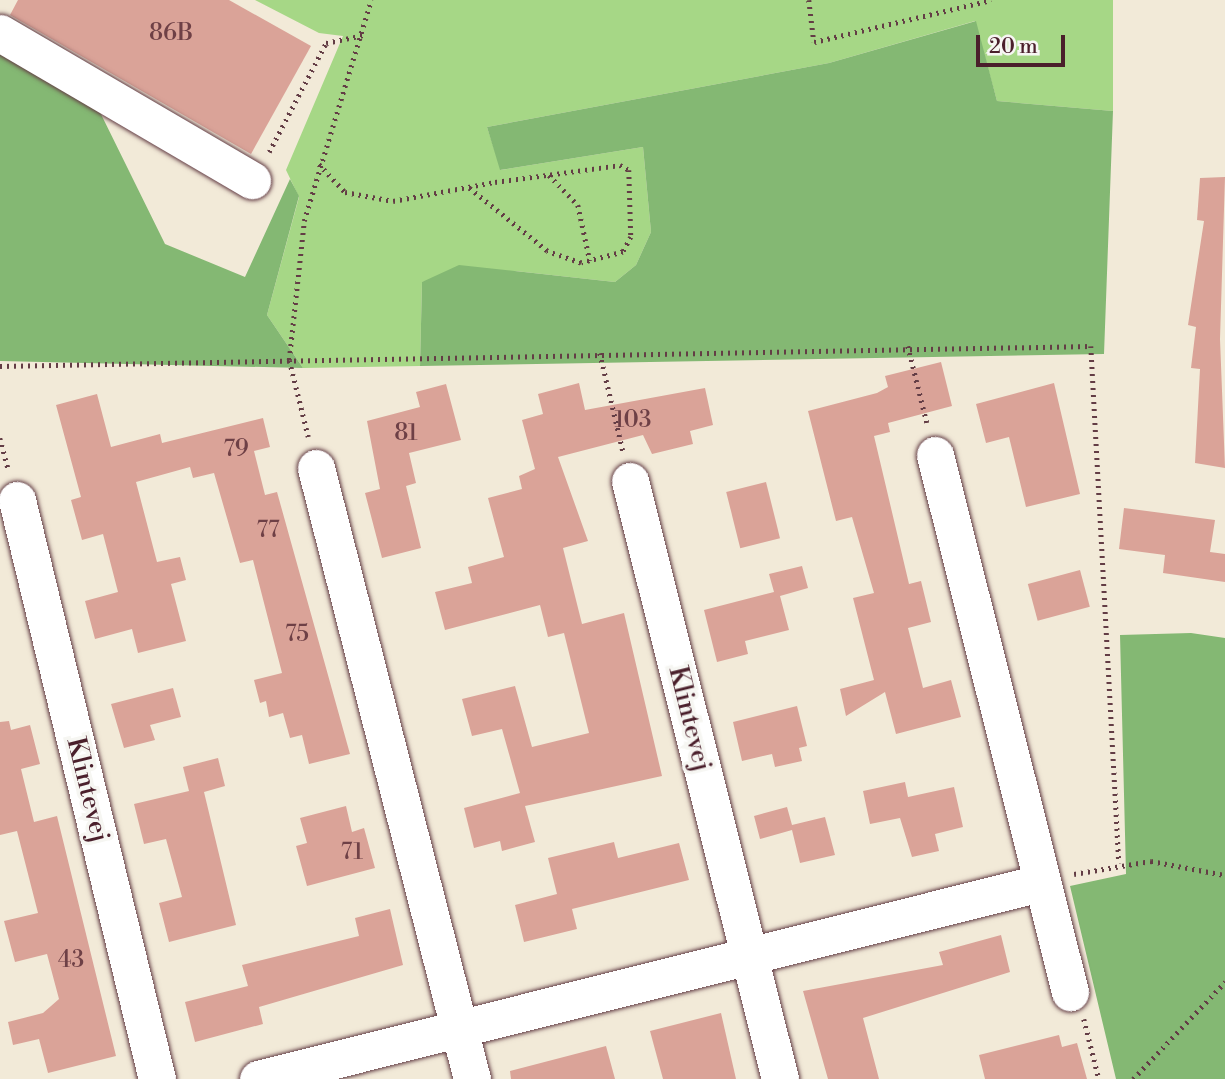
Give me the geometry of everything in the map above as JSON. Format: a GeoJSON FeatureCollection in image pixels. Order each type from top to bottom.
{"type":"FeatureCollection","features":[{"type":"Feature","properties":{"kind":"street"},"geometry":{"type":"LineString","coordinates":[[0,33],[252,180]]}},
{"type":"Feature","properties":{"kind":"street"},"geometry":{"type":"LineString","coordinates":[[935,455],[1040,883],[1070,992]]}},
{"type":"Feature","properties":{"kind":"street"},"geometry":{"type":"LineString","coordinates":[[316,468],[472,1079]]}},
{"type":"Feature","properties":{"kind":"street","name":"Klintevej"},"geometry":{"type":"LineString","coordinates":[[629,481],[780,1079]]}},
{"type":"Feature","properties":{"kind":"street","name":"Klintevej"},"geometry":{"type":"LineString","coordinates":[[17,500],[157,1079]]}},
{"type":"Feature","properties":{"kind":"street"},"geometry":{"type":"LineString","coordinates":[[258,1079],[1040,883]]}},
{"type":"Feature","properties":{"kind":"path"},"geometry":{"type":"LineString","coordinates":[[316,468],[289,360],[304,221],[319,164],[363,35],[371,0]]}},
{"type":"Feature","properties":{"kind":"path"},"geometry":{"type":"LineString","coordinates":[[809,0],[814,42],[990,0]]}},
{"type":"Feature","properties":{"kind":"path"},"geometry":{"type":"LineString","coordinates":[[252,180],[327,43],[363,35]]}},
{"type":"Feature","properties":{"kind":"path"},"geometry":{"type":"LineString","coordinates":[[319,164],[345,192],[372,199],[469,188],[608,165],[629,170],[631,237],[623,252],[590,261],[547,251],[469,188]]}},
{"type":"Feature","properties":{"kind":"path"},"geometry":{"type":"LineString","coordinates":[[549,174],[578,205],[590,261]]}},
{"type":"Feature","properties":{"kind":"path"},"geometry":{"type":"LineString","coordinates":[[0,366],[908,346],[1090,345],[1119,863]]}},
{"type":"Feature","properties":{"kind":"path"},"geometry":{"type":"LineString","coordinates":[[908,346],[935,455]]}},
{"type":"Feature","properties":{"kind":"path"},"geometry":{"type":"LineString","coordinates":[[600,353],[629,481]]}},
{"type":"Feature","properties":{"kind":"path"},"geometry":{"type":"LineString","coordinates":[[1040,883],[1119,863],[1152,861],[1225,875]]}},
{"type":"Feature","properties":{"kind":"path"},"geometry":{"type":"LineString","coordinates":[[1133,1079],[1225,982]]}},
{"type":"Feature","properties":{"kind":"path"},"geometry":{"type":"LineString","coordinates":[[1070,992],[1082,1008],[1099,1079]]}},
{"type":"Feature","properties":{"kind":"green space"},"geometry":{"type":"Polygon","coordinates":[[[255,0],[1113,0],[1113,111],[997,101],[975,21],[829,63],[487,127],[501,170],[643,147],[651,232],[636,265],[615,282],[515,271],[422,282],[420,366],[303,368],[267,315],[299,197],[286,170],[343,36],[319,33],[255,0]]]}},
{"type":"Feature","properties":{"kind":"green space"},"geometry":{"type":"Polygon","coordinates":[[[976,21],[997,101],[1113,111],[1104,354],[420,366],[422,282],[459,265],[615,282],[636,265],[651,232],[643,147],[500,170],[487,127],[829,63],[976,21]]]}},
{"type":"Feature","properties":{"kind":"green space"},"geometry":{"type":"Polygon","coordinates":[[[0,50],[95,102],[165,244],[245,277],[290,179],[299,196],[267,315],[303,368],[0,361],[0,50]]]}},
{"type":"Feature","properties":{"kind":"green space"},"geometry":{"type":"Polygon","coordinates":[[[1191,633],[1225,638],[1225,1079],[1116,1079],[1070,886],[1126,874],[1120,635],[1191,633]]]}},
{"type":"Feature","properties":{"kind":"building"},"geometry":{"type":"Polygon","coordinates":[[[18,0],[229,0],[311,46],[251,154],[10,15],[18,0]]]}},
{"type":"Feature","properties":{"kind":"building"},"geometry":{"type":"Polygon","coordinates":[[[1225,177],[1220,339],[1225,468],[1195,463],[1200,369],[1191,368],[1196,327],[1188,325],[1204,221],[1197,220],[1200,178],[1225,177]]]}},
{"type":"Feature","properties":{"kind":"building"},"geometry":{"type":"Polygon","coordinates":[[[941,362],[952,406],[888,423],[890,432],[874,436],[909,584],[921,581],[931,622],[908,628],[923,688],[951,680],[961,717],[896,734],[885,692],[846,716],[840,689],[874,680],[853,598],[874,593],[852,517],[836,521],[808,411],[877,393],[888,387],[885,376],[941,362]]]}},
{"type":"Feature","properties":{"kind":"building"},"geometry":{"type":"Polygon","coordinates":[[[579,383],[585,410],[705,388],[713,425],[690,431],[693,444],[652,454],[643,435],[558,457],[588,541],[563,548],[582,624],[624,613],[662,776],[525,806],[535,842],[502,851],[500,841],[474,848],[464,808],[520,793],[502,729],[472,736],[462,699],[515,686],[532,747],[589,733],[564,633],[548,637],[540,605],[445,630],[435,592],[472,583],[468,567],[504,557],[488,498],[522,489],[519,476],[535,469],[522,420],[543,414],[538,394],[579,383]]]}},
{"type":"Feature","properties":{"kind":"building"},"geometry":{"type":"Polygon","coordinates":[[[1054,383],[1080,494],[1026,507],[1009,437],[986,443],[976,404],[1054,383]]]}},
{"type":"Feature","properties":{"kind":"building"},"geometry":{"type":"Polygon","coordinates":[[[446,384],[461,440],[409,453],[416,483],[406,486],[421,548],[382,558],[365,493],[380,489],[367,421],[420,407],[416,392],[446,384]]]}},
{"type":"Feature","properties":{"kind":"building"},"geometry":{"type":"Polygon","coordinates":[[[97,394],[111,447],[160,434],[162,443],[263,418],[270,447],[254,451],[265,495],[277,492],[350,754],[309,764],[302,735],[290,738],[283,713],[269,717],[266,701],[260,703],[254,680],[282,673],[253,560],[240,563],[214,473],[193,478],[190,467],[136,482],[157,562],[180,557],[186,580],[171,584],[186,641],[138,653],[132,629],[95,639],[85,601],[118,592],[103,534],[82,540],[71,500],[81,497],[56,405],[97,394]]]}},
{"type":"Feature","properties":{"kind":"building"},"geometry":{"type":"Polygon","coordinates":[[[766,482],[780,538],[740,548],[726,492],[766,482]]]}},
{"type":"Feature","properties":{"kind":"building"},"geometry":{"type":"Polygon","coordinates":[[[1124,508],[1215,520],[1210,552],[1225,554],[1225,582],[1163,573],[1165,555],[1119,549],[1124,508]]]}},
{"type":"Feature","properties":{"kind":"building"},"geometry":{"type":"Polygon","coordinates":[[[802,566],[808,588],[780,596],[789,630],[745,641],[748,654],[717,662],[704,610],[774,592],[769,574],[802,566]]]}},
{"type":"Feature","properties":{"kind":"building"},"geometry":{"type":"Polygon","coordinates":[[[1080,570],[1090,607],[1038,621],[1028,584],[1080,570]]]}},
{"type":"Feature","properties":{"kind":"building"},"geometry":{"type":"Polygon","coordinates":[[[173,688],[181,717],[150,725],[155,740],[124,748],[111,704],[173,688]]]}},
{"type":"Feature","properties":{"kind":"building"},"geometry":{"type":"Polygon","coordinates":[[[797,706],[807,746],[799,748],[802,761],[775,767],[772,754],[742,761],[733,722],[797,706]]]}},
{"type":"Feature","properties":{"kind":"building"},"geometry":{"type":"Polygon","coordinates":[[[9,721],[11,730],[30,725],[40,764],[21,769],[34,822],[57,816],[116,1056],[48,1073],[39,1039],[13,1045],[8,1022],[43,1013],[59,999],[47,954],[15,962],[4,921],[38,913],[17,831],[0,835],[0,722],[9,721]]]}},
{"type":"Feature","properties":{"kind":"building"},"geometry":{"type":"Polygon","coordinates":[[[218,758],[225,786],[204,792],[236,925],[169,942],[159,903],[182,897],[166,839],[144,844],[134,804],[189,791],[183,767],[218,758]]]}},
{"type":"Feature","properties":{"kind":"building"},"geometry":{"type":"Polygon","coordinates":[[[905,782],[908,797],[954,787],[963,827],[935,834],[939,851],[912,857],[900,818],[870,824],[863,791],[905,782]]]}},
{"type":"Feature","properties":{"kind":"building"},"geometry":{"type":"Polygon","coordinates":[[[346,806],[352,832],[364,828],[375,868],[307,886],[296,846],[307,843],[300,818],[346,806]]]}},
{"type":"Feature","properties":{"kind":"building"},"geometry":{"type":"Polygon","coordinates":[[[787,807],[792,825],[825,817],[835,855],[800,863],[792,830],[760,839],[754,816],[787,807]]]}},
{"type":"Feature","properties":{"kind":"building"},"geometry":{"type":"Polygon","coordinates":[[[614,842],[618,858],[679,843],[689,880],[572,909],[577,929],[524,942],[515,905],[557,894],[548,858],[614,842]]]}},
{"type":"Feature","properties":{"kind":"building"},"geometry":{"type":"Polygon","coordinates":[[[390,909],[403,965],[259,1007],[263,1024],[195,1042],[185,1002],[248,986],[242,965],[359,936],[355,918],[390,909]]]}},
{"type":"Feature","properties":{"kind":"building"},"geometry":{"type":"Polygon","coordinates":[[[1001,935],[1010,972],[863,1018],[879,1079],[828,1079],[803,991],[943,965],[939,952],[1001,935]]]}},
{"type":"Feature","properties":{"kind":"building"},"geometry":{"type":"Polygon","coordinates":[[[721,1013],[736,1079],[663,1079],[650,1031],[721,1013]]]}},
{"type":"Feature","properties":{"kind":"building"},"geometry":{"type":"Polygon","coordinates":[[[1059,1035],[1062,1047],[1077,1043],[1087,1079],[985,1079],[979,1055],[1059,1035]]]}},
{"type":"Feature","properties":{"kind":"building"},"geometry":{"type":"Polygon","coordinates":[[[606,1046],[615,1079],[511,1079],[510,1071],[606,1046]]]}}]}
